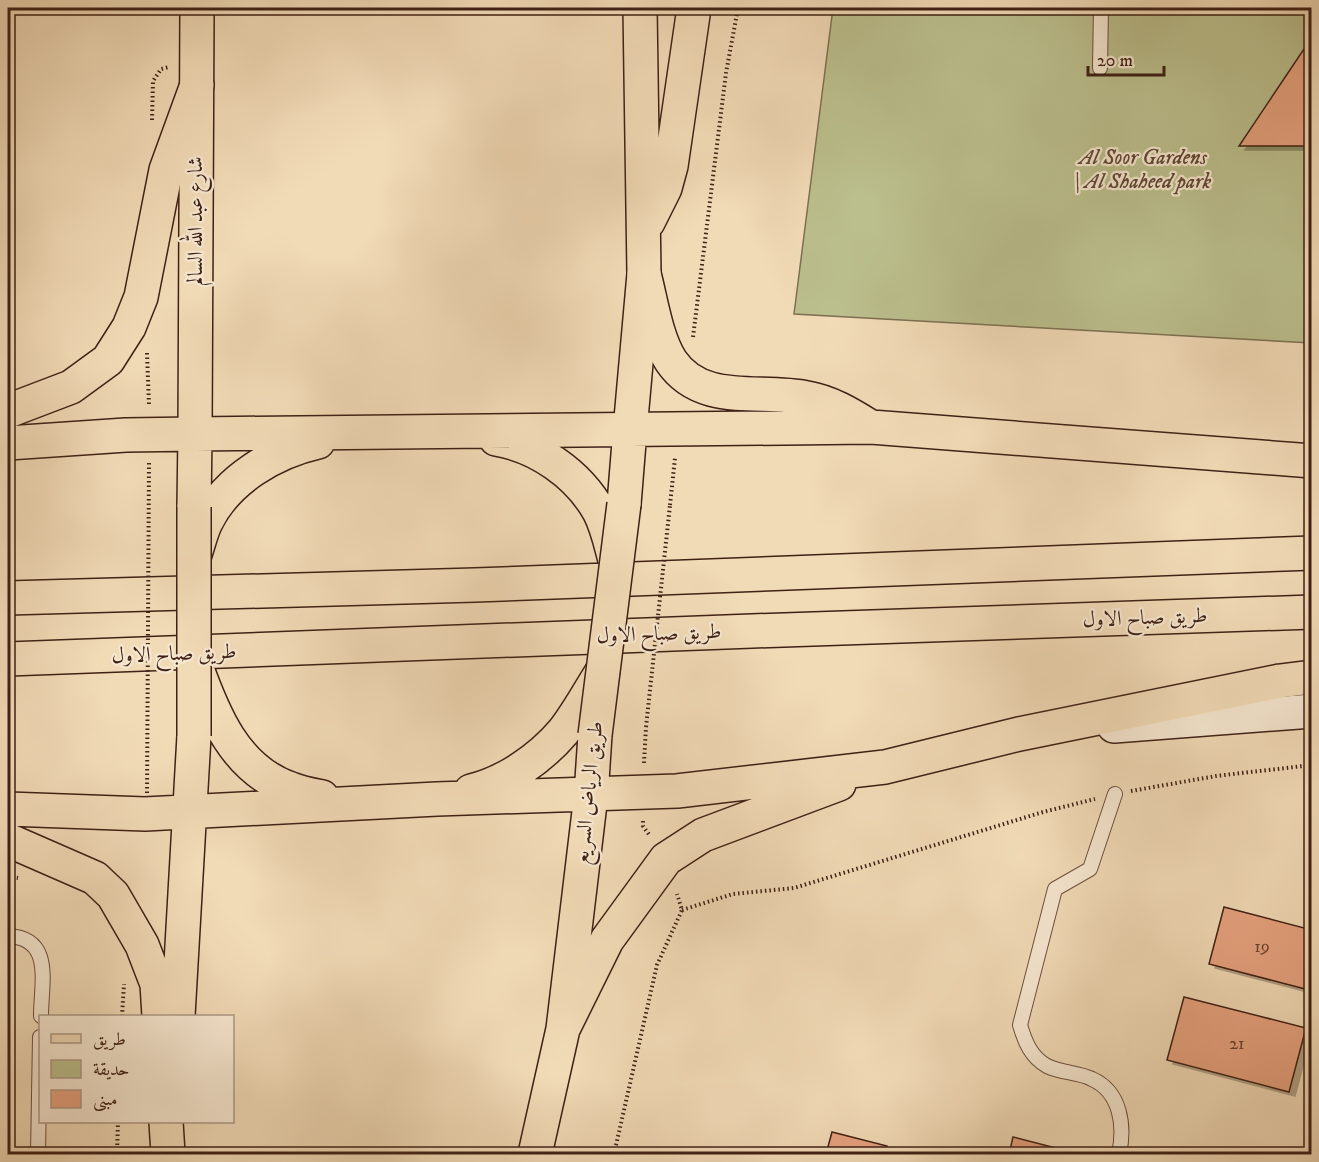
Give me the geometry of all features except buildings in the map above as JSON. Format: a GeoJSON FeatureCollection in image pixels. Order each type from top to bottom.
{"type":"FeatureCollection","features":[{"type":"Feature","properties":{"kind":"main road","name":"شارع عبد الله السالم"},"geometry":{"type":"LineString","coordinates":[[195,434],[197,8]]}},
{"type":"Feature","properties":{"kind":"main road"},"geometry":{"type":"LineString","coordinates":[[630,430],[644,274],[640,8]]}},
{"type":"Feature","properties":{"kind":"main road"},"geometry":{"type":"LineString","coordinates":[[645,229],[665,188],[671,166],[694,8]]}},
{"type":"Feature","properties":{"kind":"main road"},"geometry":{"type":"LineString","coordinates":[[8,411],[71,387],[108,360],[129,327],[141,297],[166,170],[197,85]]}},
{"type":"Feature","properties":{"kind":"main road"},"geometry":{"type":"LineString","coordinates":[[644,274],[665,349],[679,370],[688,378],[702,387],[717,391],[807,398],[830,404],[851,414],[871,428]]}},
{"type":"Feature","properties":{"kind":"main road"},"geometry":{"type":"LineString","coordinates":[[8,443],[126,435],[871,428],[1311,461]]}},
{"type":"Feature","properties":{"kind":"main road","name":"طريق الرياض السريع"},"geometry":{"type":"LineString","coordinates":[[535,1155],[563,1029],[616,564],[611,507],[630,430]]}},
{"type":"Feature","properties":{"kind":"main road"},"geometry":{"type":"LineString","coordinates":[[441,432],[505,440],[534,450],[559,466],[581,486],[611,507]]}},
{"type":"Feature","properties":{"kind":"main road"},"geometry":{"type":"LineString","coordinates":[[206,505],[266,461],[296,447],[358,433]]}},
{"type":"Feature","properties":{"kind":"main road"},"geometry":{"type":"LineString","coordinates":[[178,1015],[189,813],[206,729],[194,660],[194,558],[206,505],[195,434]]}},
{"type":"Feature","properties":{"kind":"main road"},"geometry":{"type":"LineString","coordinates":[[8,598],[475,585],[1311,554]]}},
{"type":"Feature","properties":{"kind":"main road","name":"طريق صباح الاول"},"geometry":{"type":"LineString","coordinates":[[8,659],[1311,612]]}},
{"type":"Feature","properties":{"kind":"main road"},"geometry":{"type":"LineString","coordinates":[[437,799],[480,789],[511,775],[539,755],[563,732],[603,670]]}},
{"type":"Feature","properties":{"kind":"main road"},"geometry":{"type":"LineString","coordinates":[[563,1029],[607,940],[666,859],[703,835],[885,767],[1019,734],[1280,681],[1311,677]]}},
{"type":"Feature","properties":{"kind":"main road"},"geometry":{"type":"LineString","coordinates":[[206,729],[236,751],[260,773],[289,789],[350,804]]}},
{"type":"Feature","properties":{"kind":"main road"},"geometry":{"type":"LineString","coordinates":[[8,809],[145,814],[189,813],[437,799],[677,791],[885,767]]}},
{"type":"Feature","properties":{"kind":"main road"},"geometry":{"type":"LineString","coordinates":[[8,840],[95,878],[113,895],[141,945],[157,984],[159,1015]]}},
{"type":"Feature","properties":{"kind":"main road"},"geometry":{"type":"LineString","coordinates":[[166,1123],[170,1155]]}},
{"type":"Feature","properties":{"kind":"main road"},"geometry":{"type":"LineString","coordinates":[[170,1155],[173,1123]]}},
{"type":"Feature","properties":{"kind":"street"},"geometry":{"type":"LineString","coordinates":[[1019,734],[1311,711]]}},
{"type":"Feature","properties":{"kind":"lane"},"geometry":{"type":"LineString","coordinates":[[1100,68],[1101,8]]}},
{"type":"Feature","properties":{"kind":"lane"},"geometry":{"type":"LineString","coordinates":[[1114,794],[1090,869],[1055,889],[1020,1025],[1025,1044],[1048,1066],[1092,1078],[1108,1089],[1118,1105],[1122,1124],[1119,1155]]}},
{"type":"Feature","properties":{"kind":"lane"},"geometry":{"type":"LineString","coordinates":[[8,936],[28,940],[37,946],[42,959],[41,1015]]}},
{"type":"Feature","properties":{"kind":"lane"},"geometry":{"type":"LineString","coordinates":[[38,1155],[39,1096]]}},
{"type":"Feature","properties":{"kind":"path"},"geometry":{"type":"LineString","coordinates":[[688,378],[726,74],[738,8]]}},
{"type":"Feature","properties":{"kind":"path"},"geometry":{"type":"LineString","coordinates":[[135,310],[146,322],[149,409]]}},
{"type":"Feature","properties":{"kind":"path"},"geometry":{"type":"LineString","coordinates":[[642,792],[646,727],[679,429]]}},
{"type":"Feature","properties":{"kind":"path"},"geometry":{"type":"LineString","coordinates":[[147,793],[148,461]]}},
{"type":"Feature","properties":{"kind":"path"},"geometry":{"type":"LineString","coordinates":[[614,1155],[657,965],[682,910],[733,894],[794,888],[1043,812],[1114,794],[1216,776],[1311,765]]}},
{"type":"Feature","properties":{"kind":"path"},"geometry":{"type":"LineString","coordinates":[[8,876],[28,880]]}},
{"type":"Feature","properties":{"kind":"path"},"geometry":{"type":"LineString","coordinates":[[122,1015],[124,977]]}},
{"type":"Feature","properties":{"kind":"path"},"geometry":{"type":"LineString","coordinates":[[117,1155],[118,1123]]}},
{"type":"Feature","properties":{"kind":"green space","name":"Al Soor Gardens | Al Shaheed park"},"geometry":{"type":"Polygon","coordinates":[[[833,8],[1311,8],[1311,343],[794,314],[833,8]]]}}]}
